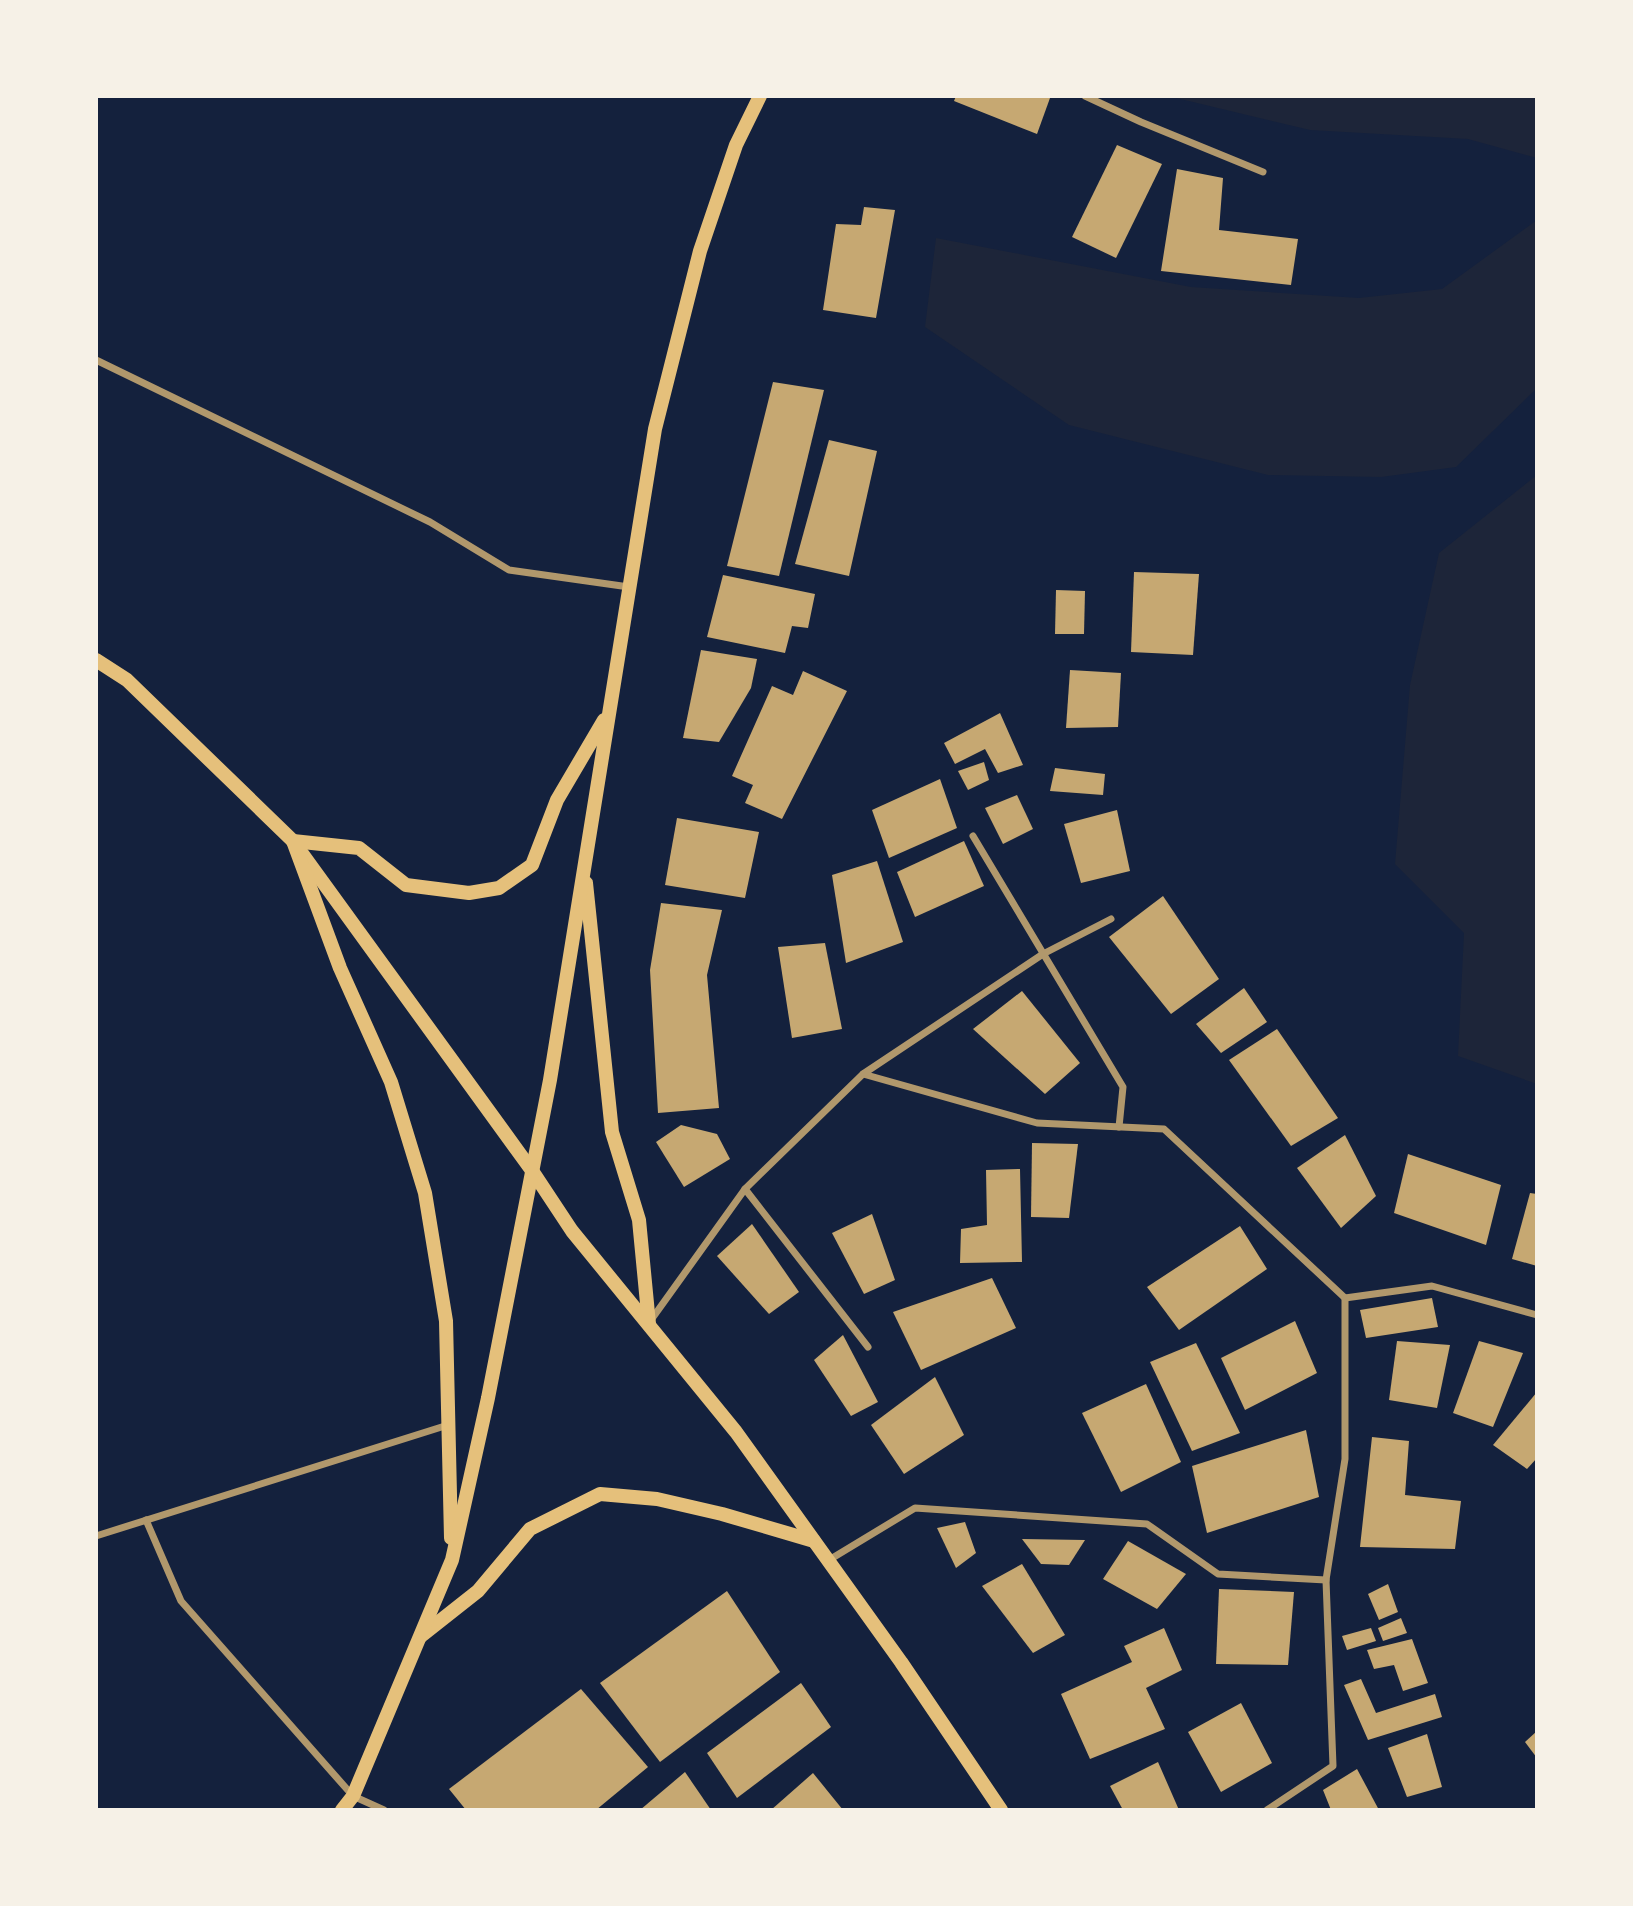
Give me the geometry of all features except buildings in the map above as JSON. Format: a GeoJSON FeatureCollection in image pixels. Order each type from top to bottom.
{"type":"FeatureCollection","features":[{"type":"Feature","properties":{"kind":"main road"},"geometry":{"type":"LineString","coordinates":[[342,1810],[353,1796],[452,1560],[488,1398],[550,1080],[655,429],[700,251],[736,145],[760,96]]}},
{"type":"Feature","properties":{"kind":"main road"},"geometry":{"type":"LineString","coordinates":[[96,660],[127,680],[293,841],[533,1172],[572,1231],[736,1432],[901,1662],[1001,1810]]}},
{"type":"Feature","properties":{"kind":"main road"},"geometry":{"type":"LineString","coordinates":[[293,841],[359,848],[406,885],[469,893],[499,888],[531,865],[557,800],[609,712]]}},
{"type":"Feature","properties":{"kind":"main road"},"geometry":{"type":"LineString","coordinates":[[293,841],[340,968],[391,1082],[425,1193],[446,1321],[452,1560]]}},
{"type":"Feature","properties":{"kind":"main road"},"geometry":{"type":"LineString","coordinates":[[584,864],[612,1132],[639,1220],[649,1324]]}},
{"type":"Feature","properties":{"kind":"main road"},"geometry":{"type":"LineString","coordinates":[[420,1637],[478,1591],[530,1529],[600,1494],[657,1499],[722,1514],[814,1541]]}},
{"type":"Feature","properties":{"kind":"street"},"geometry":{"type":"LineString","coordinates":[[1085,96],[1140,122],[1263,172]]}},
{"type":"Feature","properties":{"kind":"street"},"geometry":{"type":"LineString","coordinates":[[96,360],[430,522],[509,570],[629,587]]}},
{"type":"Feature","properties":{"kind":"street"},"geometry":{"type":"LineString","coordinates":[[973,836],[1123,1087],[1119,1127]]}},
{"type":"Feature","properties":{"kind":"street"},"geometry":{"type":"LineString","coordinates":[[649,1324],[745,1189],[863,1074],[1042,954],[1111,919]]}},
{"type":"Feature","properties":{"kind":"street"},"geometry":{"type":"LineString","coordinates":[[863,1074],[1037,1123],[1164,1129],[1345,1298],[1345,1459],[1326,1580],[1333,1766],[1267,1810]]}},
{"type":"Feature","properties":{"kind":"street"},"geometry":{"type":"LineString","coordinates":[[745,1189],[868,1347]]}},
{"type":"Feature","properties":{"kind":"street"},"geometry":{"type":"LineString","coordinates":[[1345,1298],[1432,1286],[1537,1315]]}},
{"type":"Feature","properties":{"kind":"street"},"geometry":{"type":"LineString","coordinates":[[96,1536],[448,1425]]}},
{"type":"Feature","properties":{"kind":"street"},"geometry":{"type":"LineString","coordinates":[[828,1561],[915,1508],[1147,1524],[1218,1574],[1326,1580]]}},
{"type":"Feature","properties":{"kind":"street"},"geometry":{"type":"LineString","coordinates":[[146,1520],[181,1601],[353,1796],[384,1810]]}},
{"type":"Feature","properties":{"kind":"shaded area"},"geometry":{"type":"Polygon","coordinates":[[[1168,96],[1537,96],[1537,158],[1468,139],[1310,130],[1168,96]]]}},
{"type":"Feature","properties":{"kind":"shaded area"},"geometry":{"type":"Polygon","coordinates":[[[1537,220],[1537,388],[1456,467],[1381,477],[1268,475],[1069,425],[925,327],[936,238],[1191,287],[1359,298],[1442,289],[1537,220]]]}},
{"type":"Feature","properties":{"kind":"shaded area"},"geometry":{"type":"Polygon","coordinates":[[[1537,475],[1537,1084],[1458,1056],[1464,933],[1395,864],[1410,685],[1439,553],[1537,475]]]}}]}
